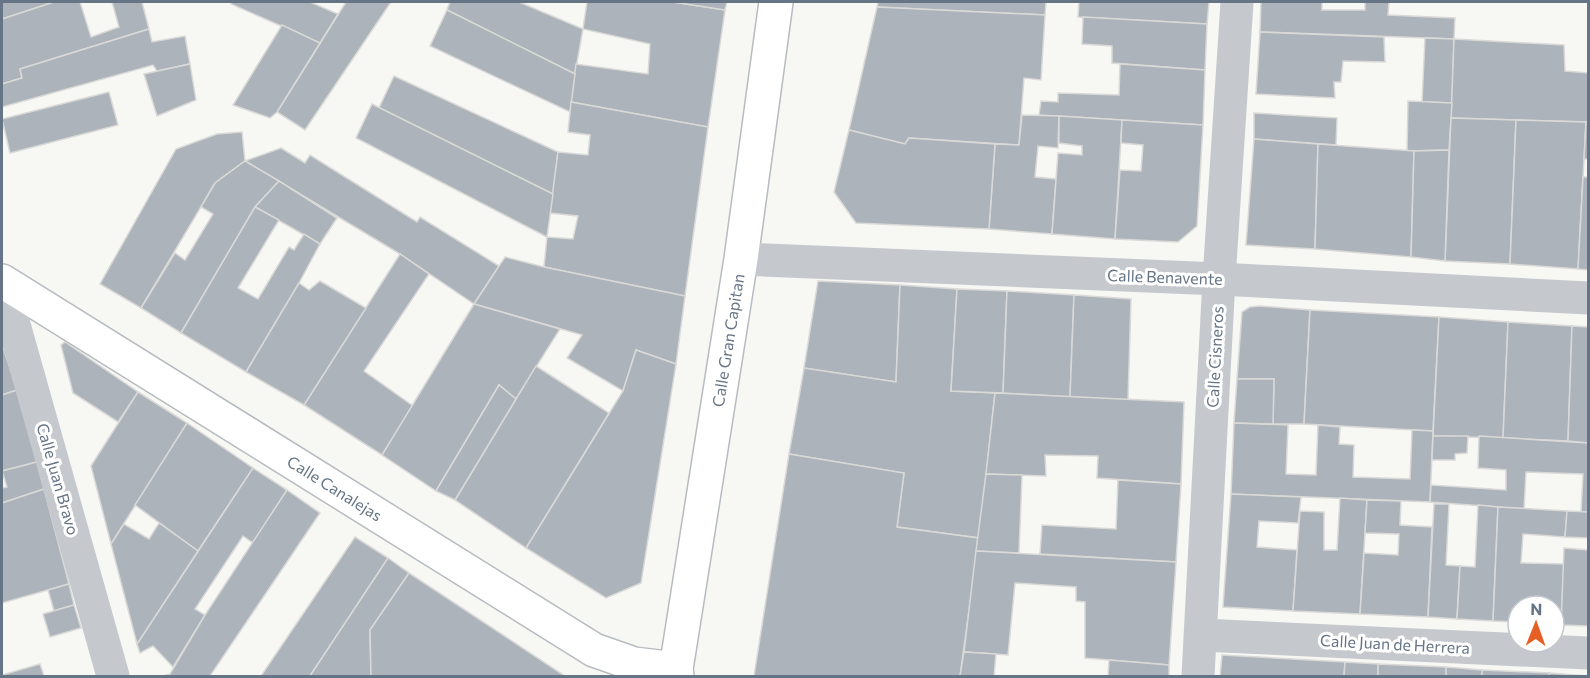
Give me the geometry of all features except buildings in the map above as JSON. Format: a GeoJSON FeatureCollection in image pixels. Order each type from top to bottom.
{"type":"FeatureCollection","features":[{"type":"Feature","properties":{"kind":"main road","name":"Calle Gran Capitan"},"geometry":{"type":"LineString","coordinates":[[676,673],[741,259],[776,2]]}},
{"type":"Feature","properties":{"kind":"main road","name":"Calle Canalejas"},"geometry":{"type":"LineString","coordinates":[[2,281],[594,650],[634,664],[676,673]]}},
{"type":"Feature","properties":{"kind":"street","name":"Calle Cisneros"},"geometry":{"type":"LineString","coordinates":[[1198,676],[1219,279],[1237,2]]}},
{"type":"Feature","properties":{"kind":"street","name":"Calle Benavente"},"geometry":{"type":"LineString","coordinates":[[741,259],[1219,279],[1588,298]]}},
{"type":"Feature","properties":{"kind":"street","name":"Calle Juan Bravo"},"geometry":{"type":"LineString","coordinates":[[2,281],[113,676]]}},
{"type":"Feature","properties":{"kind":"street","name":"Calle Juan de Herrera"},"geometry":{"type":"LineString","coordinates":[[1201,635],[1588,653]]}}]}
